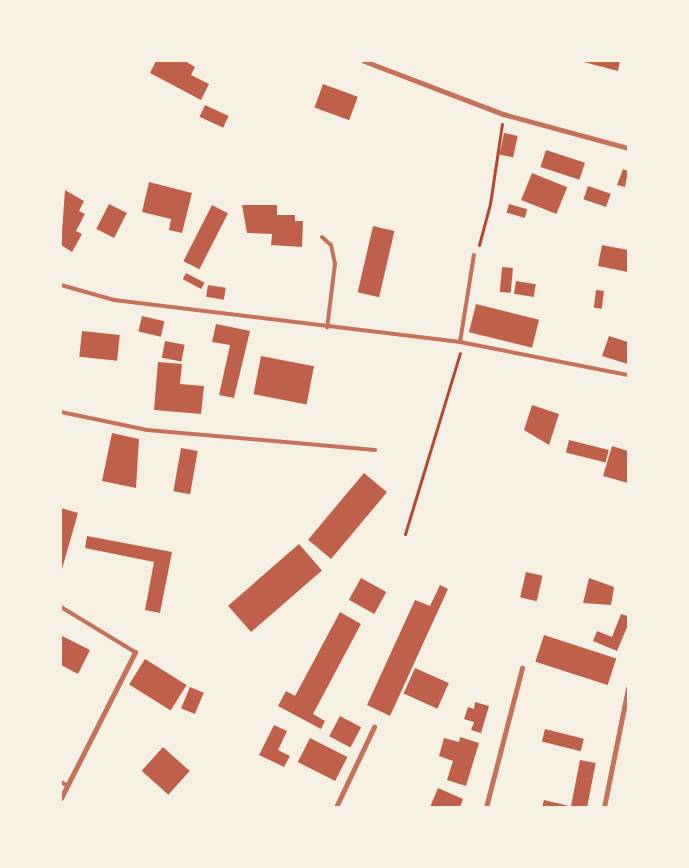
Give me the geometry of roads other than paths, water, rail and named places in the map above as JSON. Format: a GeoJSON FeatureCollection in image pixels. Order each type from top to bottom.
{"type":"FeatureCollection","features":[{"type":"Feature","properties":{"kind":"street"},"geometry":{"type":"LineString","coordinates":[[364,61],[504,114],[628,148]]}},
{"type":"Feature","properties":{"kind":"street"},"geometry":{"type":"LineString","coordinates":[[61,798],[135,652]]}},
{"type":"Feature","properties":{"kind":"street"},"geometry":{"type":"LineString","coordinates":[[486,807],[522,668]]}},
{"type":"Feature","properties":{"kind":"street"},"geometry":{"type":"LineString","coordinates":[[604,807],[628,688]]}},
{"type":"Feature","properties":{"kind":"street"},"geometry":{"type":"LineString","coordinates":[[336,807],[374,727]]}},
{"type":"Feature","properties":{"kind":"lane"},"geometry":{"type":"LineString","coordinates":[[322,237],[331,245],[335,264],[327,328]]}},
{"type":"Feature","properties":{"kind":"lane"},"geometry":{"type":"LineString","coordinates":[[460,342],[474,255]]}},
{"type":"Feature","properties":{"kind":"lane"},"geometry":{"type":"LineString","coordinates":[[61,285],[114,300],[327,328],[460,342],[628,375]]}},
{"type":"Feature","properties":{"kind":"lane"},"geometry":{"type":"LineString","coordinates":[[61,412],[146,430],[375,450]]}},
{"type":"Feature","properties":{"kind":"lane"},"geometry":{"type":"LineString","coordinates":[[61,607],[135,652]]}},
{"type":"Feature","properties":{"kind":"lane"},"geometry":{"type":"LineString","coordinates":[[61,782],[68,786]]}}]}
